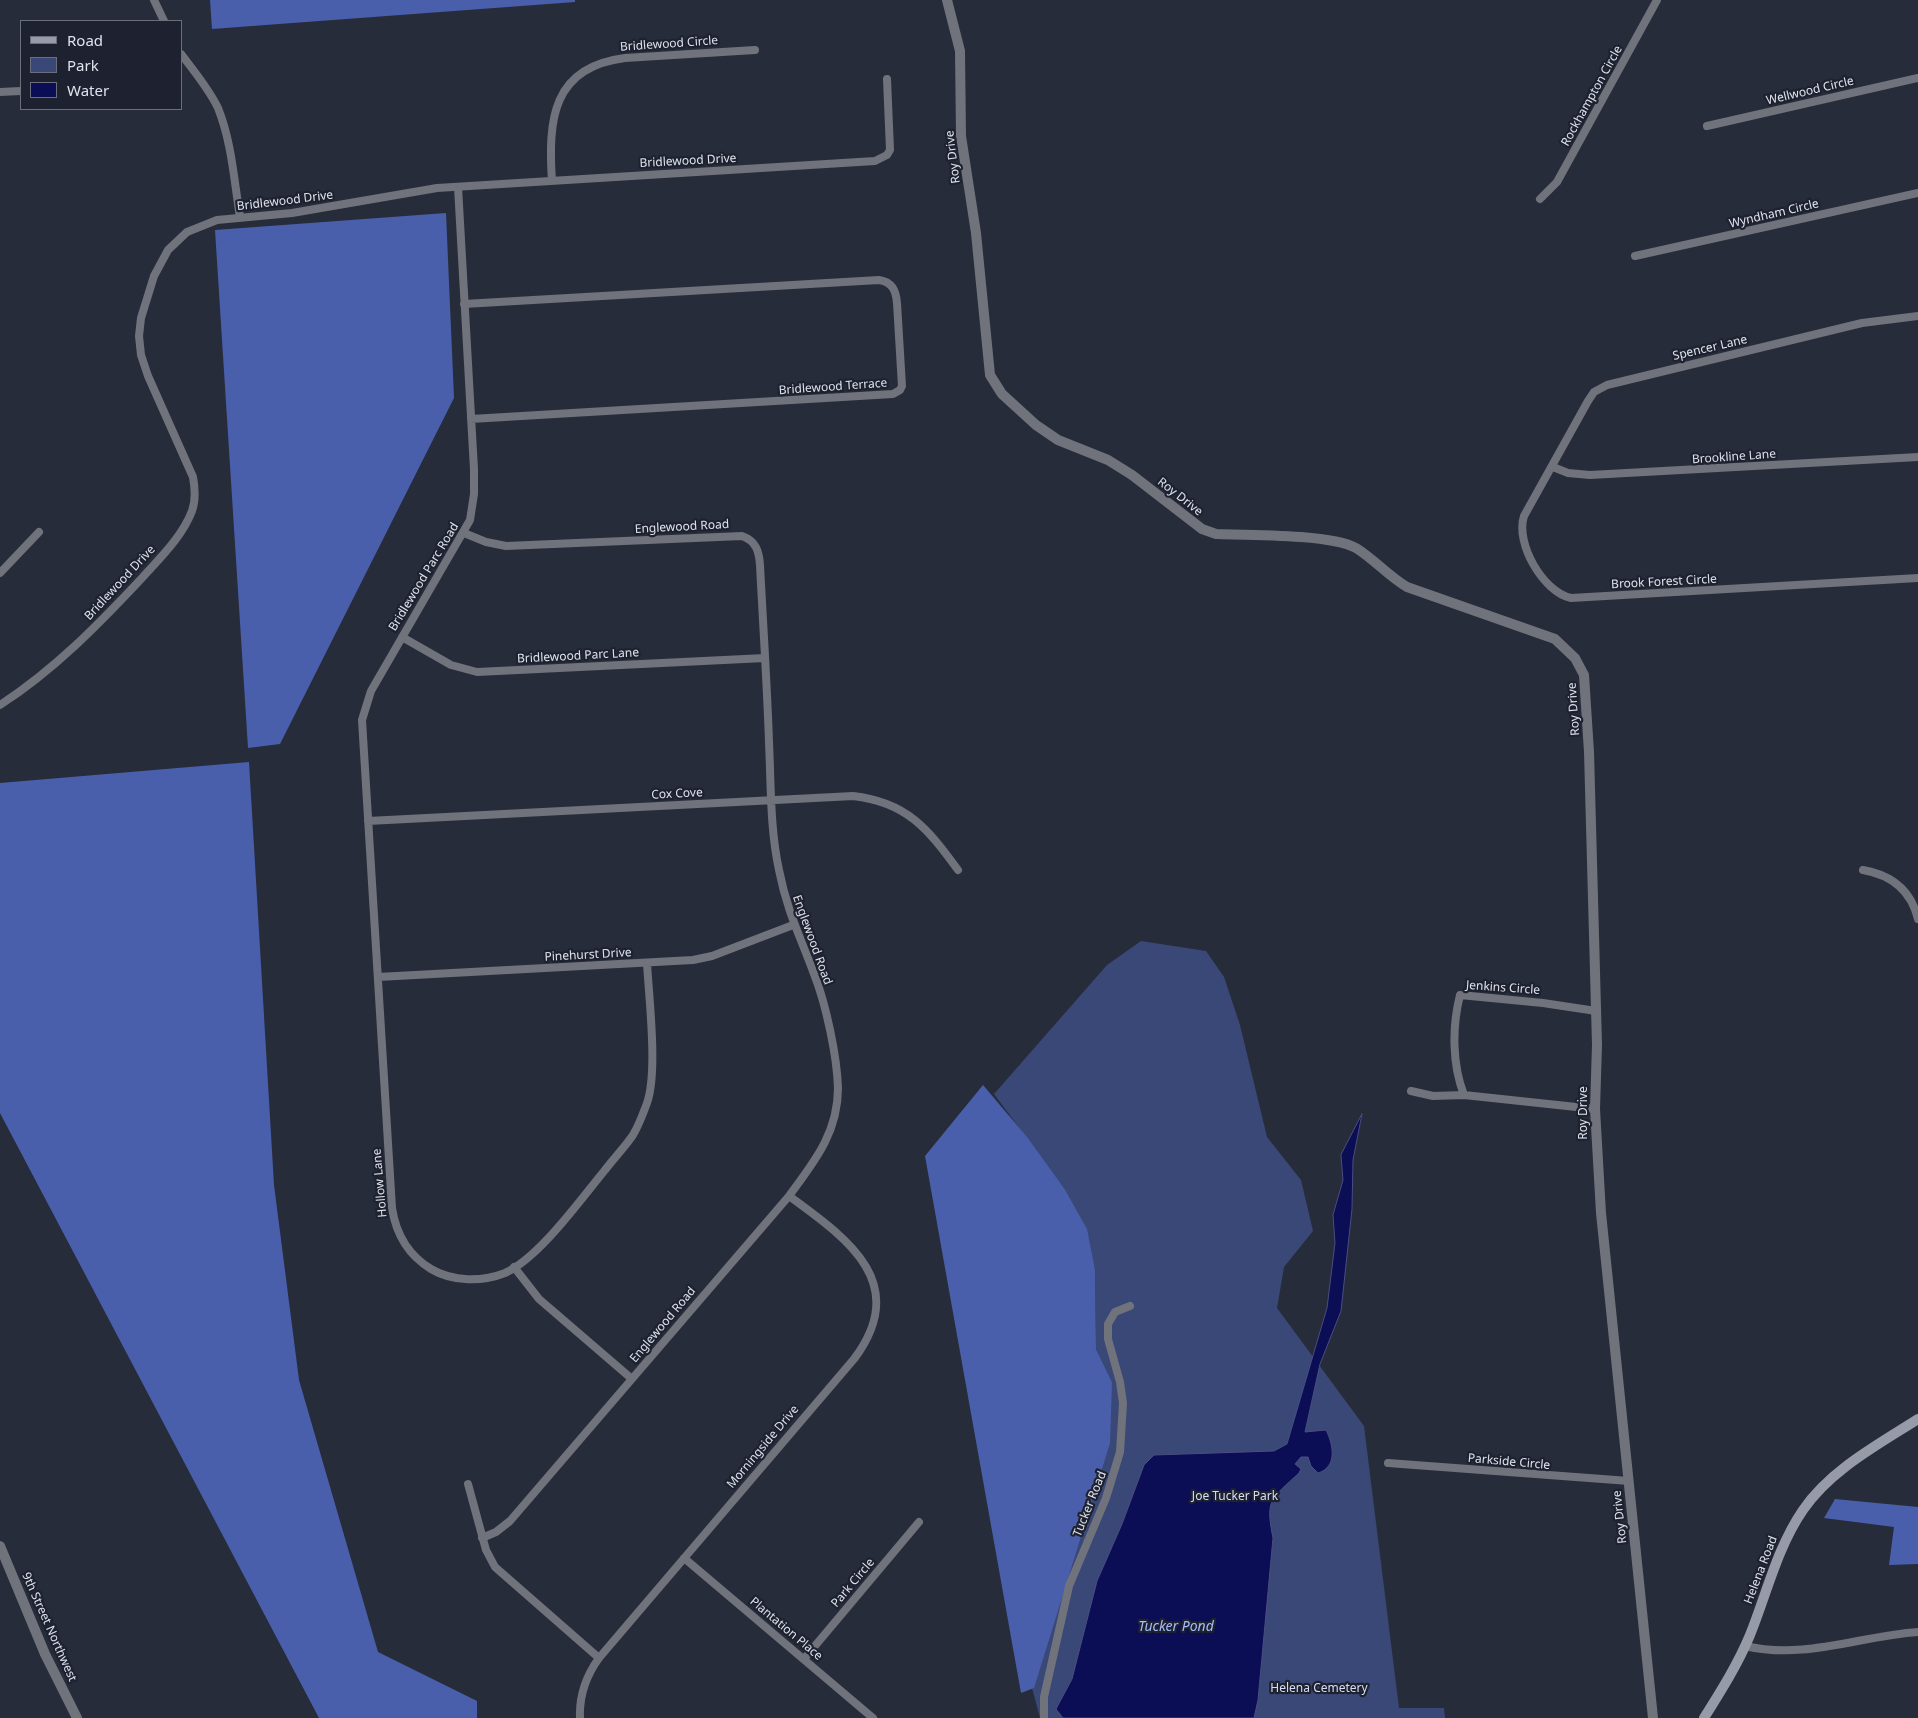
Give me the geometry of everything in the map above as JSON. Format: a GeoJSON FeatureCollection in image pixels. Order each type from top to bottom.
{"type":"FeatureCollection","features":[{"type":"Feature","properties":{"kind":"main road","name":"Helena Road"},"geometry":{"type":"LineString","coordinates":[[1704,1718],[1730,1678],[1745,1646],[1775,1562],[1803,1509],[1832,1478],[1918,1419]]}},
{"type":"Feature","properties":{"kind":"street"},"geometry":{"type":"LineString","coordinates":[[154,0],[164,20]]}},
{"type":"Feature","properties":{"kind":"street","name":"Roy Drive"},"geometry":{"type":"LineString","coordinates":[[947,0],[960,51],[961,136],[979,260],[988,367],[994,383],[1002,394],[1036,425],[1058,440],[1108,460],[1132,475],[1202,529],[1216,534],[1325,540],[1347,544],[1356,548],[1407,588],[1555,639],[1567,648],[1579,664],[1584,675],[1587,700],[1596,1011],[1596,1108],[1602,1213],[1653,1718]]}},
{"type":"Feature","properties":{"kind":"street","name":"Rockhampton Circle"},"geometry":{"type":"LineString","coordinates":[[1540,198],[1557,182],[1657,0]]}},
{"type":"Feature","properties":{"kind":"street","name":"Bridlewood Circle"},"geometry":{"type":"LineString","coordinates":[[552,181],[550,145],[553,116],[559,98],[571,80],[591,67],[611,60],[755,50]]}},
{"type":"Feature","properties":{"kind":"street"},"geometry":{"type":"LineString","coordinates":[[182,55],[206,87],[217,107],[229,144],[240,217]]}},
{"type":"Feature","properties":{"kind":"street","name":"Wellwood Circle"},"geometry":{"type":"LineString","coordinates":[[1707,126],[1918,78]]}},
{"type":"Feature","properties":{"kind":"street","name":"Bridlewood Drive"},"geometry":{"type":"LineString","coordinates":[[0,705],[43,674],[81,641],[159,559],[190,517],[195,501],[193,477],[148,376],[139,345],[139,328],[154,276],[165,255],[177,239],[187,232],[217,220],[292,213],[458,187],[880,160],[887,155],[890,147],[886,79]]}},
{"type":"Feature","properties":{"kind":"street"},"geometry":{"type":"LineString","coordinates":[[0,92],[20,91]]}},
{"type":"Feature","properties":{"kind":"street","name":"Bridlewood Parc Road"},"geometry":{"type":"LineString","coordinates":[[368,821],[362,713],[371,691],[402,636],[464,533],[470,520],[474,503],[458,187]]}},
{"type":"Feature","properties":{"kind":"street","name":"Wyndham Circle"},"geometry":{"type":"LineString","coordinates":[[1635,256],[1918,193]]}},
{"type":"Feature","properties":{"kind":"street","name":"Bridlewood Terrace"},"geometry":{"type":"LineString","coordinates":[[464,304],[879,280],[891,285],[896,293],[897,303],[902,386],[894,394],[471,419]]}},
{"type":"Feature","properties":{"kind":"street","name":"Spencer Lane"},"geometry":{"type":"LineString","coordinates":[[1552,467],[1594,392],[1607,385],[1862,323],[1918,316]]}},
{"type":"Feature","properties":{"kind":"street","name":"Brookline Lane"},"geometry":{"type":"LineString","coordinates":[[1552,467],[1568,473],[1590,475],[1918,457]]}},
{"type":"Feature","properties":{"kind":"street","name":"Brook Forest Circle"},"geometry":{"type":"LineString","coordinates":[[1552,467],[1524,516],[1522,532],[1540,575],[1548,586],[1565,596],[1582,598],[1918,578]]}},
{"type":"Feature","properties":{"kind":"street"},"geometry":{"type":"LineString","coordinates":[[0,573],[39,532]]}},
{"type":"Feature","properties":{"kind":"street","name":"Englewood Road"},"geometry":{"type":"LineString","coordinates":[[464,533],[486,542],[516,547],[728,536],[748,538],[756,546],[759,554],[772,799],[778,867],[784,898],[793,925],[821,995],[838,1089],[836,1107],[823,1149],[789,1196],[745,1244],[510,1521],[496,1532],[482,1538]]}},
{"type":"Feature","properties":{"kind":"street","name":"Bridlewood Parc Lane"},"geometry":{"type":"LineString","coordinates":[[402,636],[451,665],[477,672],[765,658]]}},
{"type":"Feature","properties":{"kind":"street","name":"Cox Cove"},"geometry":{"type":"LineString","coordinates":[[368,821],[853,796],[886,802],[923,825],[958,870]]}},
{"type":"Feature","properties":{"kind":"street","name":"Hollow Lane"},"geometry":{"type":"LineString","coordinates":[[368,821],[392,1208],[400,1235],[417,1258],[444,1276],[462,1279],[489,1278],[514,1267],[548,1237],[628,1142],[639,1123],[648,1101],[652,1069],[647,963]]}},
{"type":"Feature","properties":{"kind":"street"},"geometry":{"type":"LineString","coordinates":[[1863,870],[1883,875],[1903,889],[1912,902],[1918,919]]}},
{"type":"Feature","properties":{"kind":"street","name":"Pinehurst Drive"},"geometry":{"type":"LineString","coordinates":[[378,977],[693,960],[712,956],[793,925]]}},
{"type":"Feature","properties":{"kind":"street","name":"Jenkins Circle"},"geometry":{"type":"LineString","coordinates":[[1464,1095],[1456,1070],[1455,1049],[1455,1018],[1460,995],[1543,1003],[1596,1011]]}},
{"type":"Feature","properties":{"kind":"street"},"geometry":{"type":"LineString","coordinates":[[1411,1091],[1433,1096],[1464,1095],[1596,1108]]}},
{"type":"Feature","properties":{"kind":"street","name":"Morningside Drive"},"geometry":{"type":"LineString","coordinates":[[580,1718],[583,1688],[599,1658],[854,1359],[866,1343],[873,1328],[876,1298],[870,1274],[863,1260],[852,1247],[789,1196]]}},
{"type":"Feature","properties":{"kind":"street"},"geometry":{"type":"LineString","coordinates":[[514,1267],[539,1299],[632,1379]]}},
{"type":"Feature","properties":{"kind":"street","name":"Tucker Road"},"geometry":{"type":"LineString","coordinates":[[1044,1718],[1044,1697],[1067,1593],[1106,1498],[1120,1452],[1123,1403],[1120,1382],[1107,1332],[1110,1318],[1115,1312],[1130,1306]]}},
{"type":"Feature","properties":{"kind":"street","name":"Parkside Circle"},"geometry":{"type":"LineString","coordinates":[[1388,1463],[1548,1477],[1628,1481]]}},
{"type":"Feature","properties":{"kind":"street"},"geometry":{"type":"LineString","coordinates":[[468,1484],[482,1538],[490,1560],[500,1573],[599,1658]]}},
{"type":"Feature","properties":{"kind":"street","name":"Park Circle"},"geometry":{"type":"LineString","coordinates":[[804,1659],[919,1522]]}},
{"type":"Feature","properties":{"kind":"street","name":"9th Street Northwest"},"geometry":{"type":"LineString","coordinates":[[0,1546],[41,1645],[77,1718]]}},
{"type":"Feature","properties":{"kind":"street","name":"Plantation Place"},"geometry":{"type":"LineString","coordinates":[[684,1558],[873,1718]]}},
{"type":"Feature","properties":{"kind":"street"},"geometry":{"type":"LineString","coordinates":[[1745,1646],[1777,1652],[1804,1651],[1918,1632]]}},
{"type":"Feature","properties":{"kind":"green space","name":"Joe Tucker Park"},"geometry":{"type":"Polygon","coordinates":[[[1141,941],[1206,951],[1224,977],[1240,1025],[1267,1137],[1301,1180],[1313,1231],[1284,1267],[1277,1308],[1364,1426],[1399,1708],[1444,1708],[1445,1718],[1040,1718],[1032,1688],[1083,1528],[1112,1382],[1096,1349],[1095,1270],[1064,1188],[994,1094],[1107,965],[1141,941]]]}},
{"type":"Feature","properties":{"kind":"shaded area"},"geometry":{"type":"Polygon","coordinates":[[[210,0],[575,0],[575,2],[212,29],[210,0]]]}},
{"type":"Feature","properties":{"kind":"shaded area"},"geometry":{"type":"Polygon","coordinates":[[[446,213],[454,398],[280,744],[248,748],[215,230],[446,213]]]}},
{"type":"Feature","properties":{"kind":"shaded area"},"geometry":{"type":"Polygon","coordinates":[[[249,762],[274,1185],[299,1380],[378,1652],[477,1701],[477,1718],[319,1718],[0,1113],[0,783],[249,762]]]}},
{"type":"Feature","properties":{"kind":"shaded area"},"geometry":{"type":"Polygon","coordinates":[[[983,1085],[1027,1137],[1064,1188],[1087,1229],[1095,1270],[1096,1349],[1112,1382],[1110,1443],[1034,1688],[1021,1693],[925,1156],[983,1085]]]}},
{"type":"Feature","properties":{"kind":"shaded area"},"geometry":{"type":"Polygon","coordinates":[[[1835,1499],[1918,1507],[1918,1564],[1889,1565],[1894,1527],[1824,1518],[1835,1499]]]}},
{"type":"Feature","properties":{"kind":"water","name":"Tucker Pond"},"geometry":{"type":"Polygon","coordinates":[[[1362,1114],[1353,1160],[1352,1209],[1341,1311],[1320,1364],[1305,1432],[1326,1430],[1332,1448],[1331,1460],[1329,1466],[1318,1473],[1311,1466],[1308,1457],[1301,1457],[1295,1464],[1301,1469],[1299,1473],[1276,1495],[1270,1507],[1273,1538],[1258,1700],[1254,1718],[1063,1718],[1056,1709],[1072,1679],[1097,1581],[1122,1524],[1144,1465],[1154,1455],[1274,1451],[1287,1444],[1327,1308],[1335,1243],[1333,1215],[1343,1180],[1341,1155],[1362,1114]]]}},
{"type":"Feature","properties":{"kind":"park label","name":"Helena Cemetery"},"geometry":{"type":"Point","coordinates":[1319,1689]}}]}
